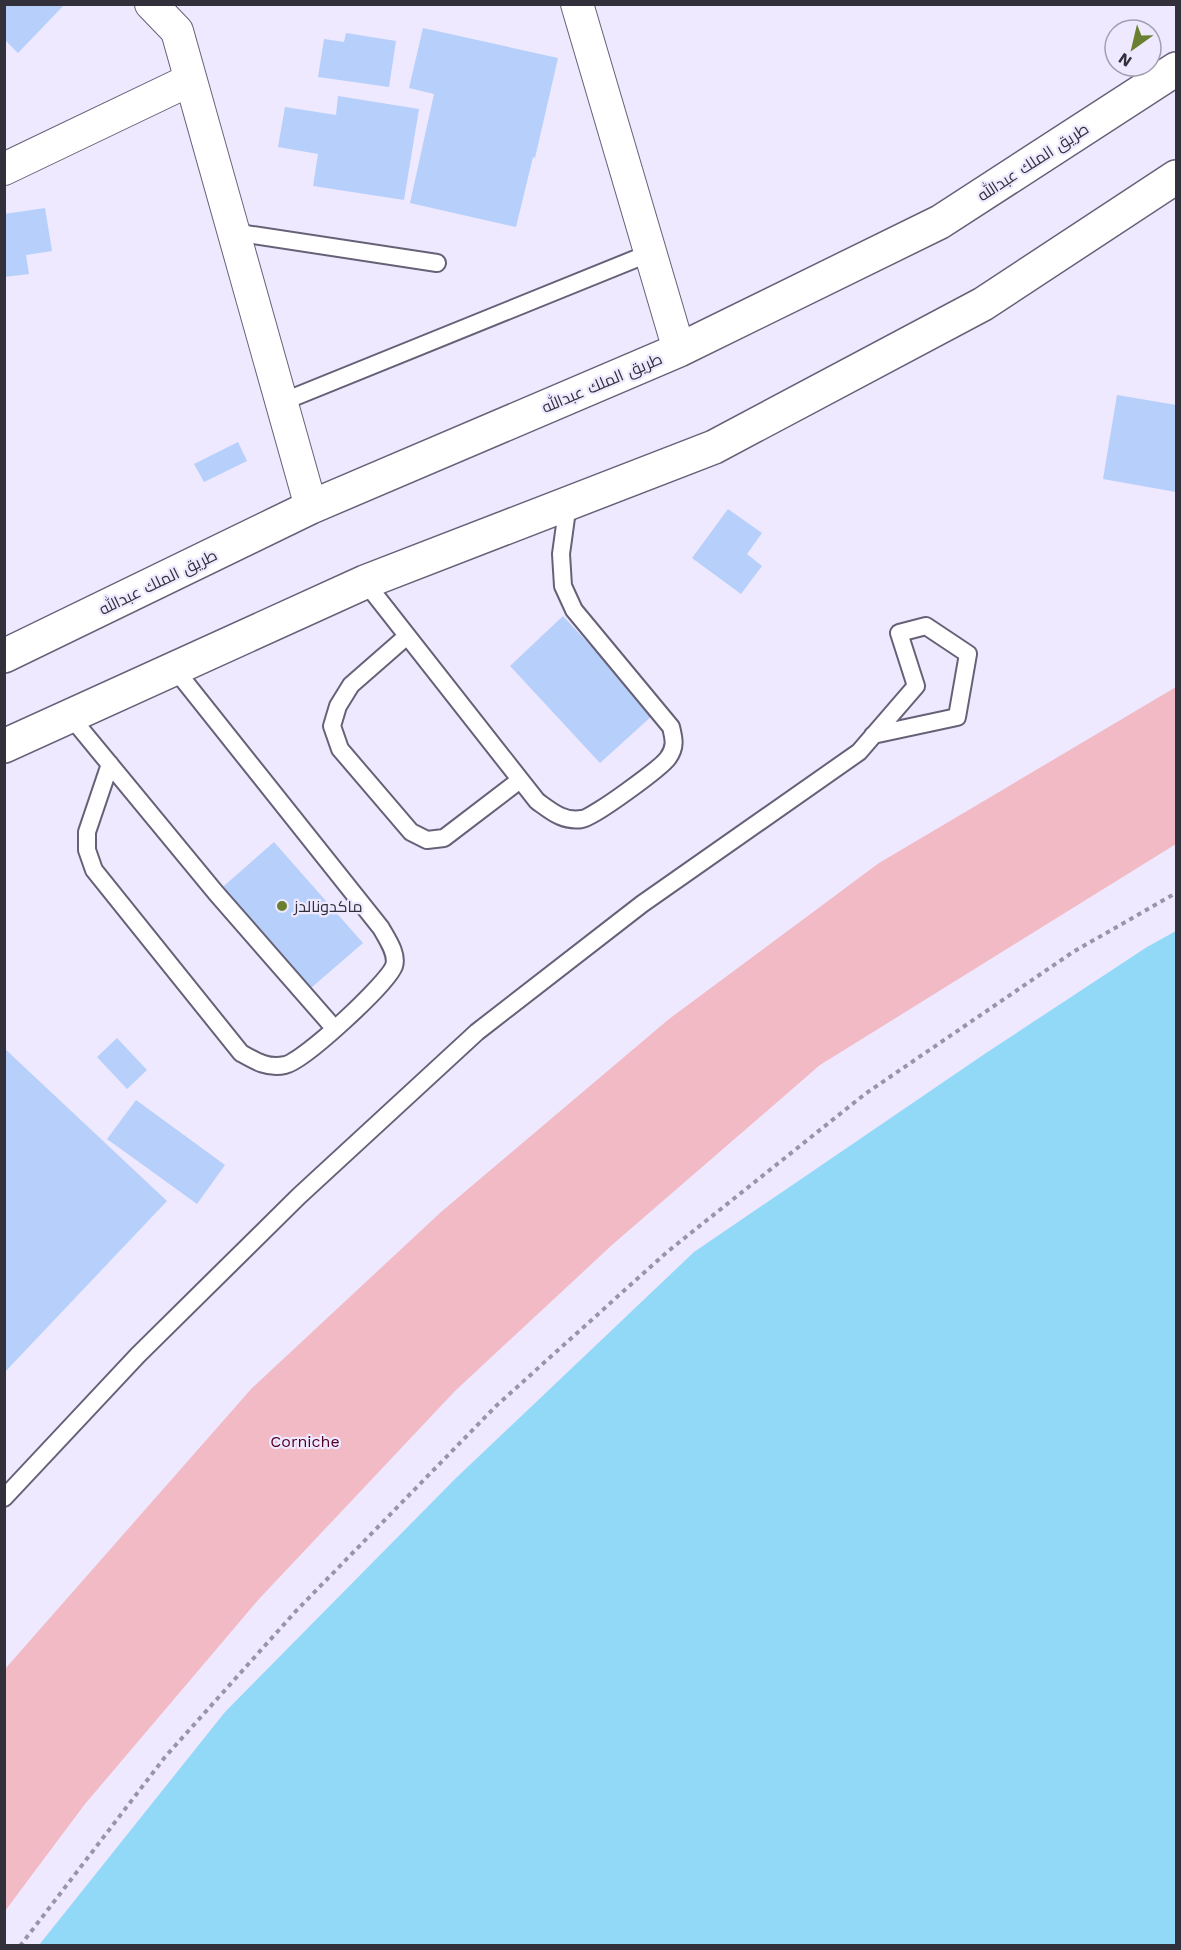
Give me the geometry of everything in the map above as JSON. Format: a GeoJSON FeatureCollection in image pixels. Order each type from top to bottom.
{"type":"FeatureCollection","features":[{"type":"Feature","properties":{"kind":"street"},"geometry":{"type":"LineString","coordinates":[[151,4],[177,32],[311,507]]}},
{"type":"Feature","properties":{"kind":"street"},"geometry":{"type":"LineString","coordinates":[[577,4],[679,350]]}},
{"type":"Feature","properties":{"kind":"street","name":"طريق الملك عبدالله"},"geometry":{"type":"LineString","coordinates":[[4,656],[311,507],[679,350],[940,222],[1176,69]]}},
{"type":"Feature","properties":{"kind":"street"},"geometry":{"type":"LineString","coordinates":[[4,169],[190,80]]}},
{"type":"Feature","properties":{"kind":"street"},"geometry":{"type":"LineString","coordinates":[[4,746],[365,582],[714,447],[983,304],[1172,186]]}},
{"type":"Feature","properties":{"kind":"lane"},"geometry":{"type":"LineString","coordinates":[[233,232],[437,263]]}},
{"type":"Feature","properties":{"kind":"lane"},"geometry":{"type":"LineString","coordinates":[[282,402],[650,253]]}},
{"type":"Feature","properties":{"kind":"lane"},"geometry":{"type":"LineString","coordinates":[[365,582],[537,801],[561,818],[584,819],[606,807],[668,759],[675,742],[671,727],[574,610],[566,594],[563,586],[561,554],[568,503]]}},
{"type":"Feature","properties":{"kind":"lane"},"geometry":{"type":"LineString","coordinates":[[4,1498],[138,1355],[299,1196],[477,1032],[642,904],[859,752],[873,735],[916,686],[899,633],[926,626],[968,654],[957,717],[873,735]]}},
{"type":"Feature","properties":{"kind":"lane"},"geometry":{"type":"LineString","coordinates":[[407,636],[351,685],[338,706],[332,726],[340,749],[411,832],[427,840],[444,838],[520,780]]}},
{"type":"Feature","properties":{"kind":"lane"},"geometry":{"type":"LineString","coordinates":[[110,764],[87,832],[87,850],[94,870],[241,1053],[263,1065],[285,1065],[304,1056],[385,981],[395,965],[392,947],[381,928],[174,668]]}},
{"type":"Feature","properties":{"kind":"lane"},"geometry":{"type":"LineString","coordinates":[[70,716],[216,893],[334,1028]]}},
{"type":"Feature","properties":{"kind":"path"},"geometry":{"type":"LineString","coordinates":[[20,1946],[173,1748],[296,1611],[505,1398],[667,1252],[865,1094],[1073,952],[1176,893]]}},
{"type":"Feature","properties":{"kind":"green space","name":"Corniche"},"geometry":{"type":"Polygon","coordinates":[[[1176,687],[1176,844],[820,1065],[612,1245],[455,1391],[259,1599],[85,1804],[5,1911],[5,1669],[252,1388],[441,1212],[669,1019],[879,863],[1176,687]]]}},
{"type":"Feature","properties":{"kind":"water"},"geometry":{"type":"Polygon","coordinates":[[[1176,931],[1176,1945],[39,1945],[225,1712],[455,1479],[694,1252],[986,1053],[1147,947],[1176,931]]]}},
{"type":"Feature","properties":{"kind":"building"},"geometry":{"type":"Polygon","coordinates":[[[4,4],[65,4],[18,53],[4,39],[4,4]]]}},
{"type":"Feature","properties":{"kind":"building"},"geometry":{"type":"Polygon","coordinates":[[[423,28],[558,58],[516,227],[410,203],[434,94],[409,88],[423,28]]]}},
{"type":"Feature","properties":{"kind":"building"},"geometry":{"type":"Polygon","coordinates":[[[346,33],[396,41],[389,87],[318,77],[324,39],[344,42],[346,33]]]}},
{"type":"Feature","properties":{"kind":"building"},"geometry":{"type":"Polygon","coordinates":[[[338,96],[419,109],[404,200],[313,186],[318,154],[278,147],[285,107],[336,115],[338,96]]]}},
{"type":"Feature","properties":{"kind":"building"},"geometry":{"type":"Polygon","coordinates":[[[45,208],[52,251],[26,255],[29,274],[4,277],[4,214],[45,208]]]}},
{"type":"Feature","properties":{"kind":"building"},"geometry":{"type":"Polygon","coordinates":[[[1117,395],[1176,405],[1176,492],[1103,479],[1117,395]]]}},
{"type":"Feature","properties":{"kind":"building"},"geometry":{"type":"Polygon","coordinates":[[[238,442],[247,461],[204,482],[194,464],[238,442]]]}},
{"type":"Feature","properties":{"kind":"building"},"geometry":{"type":"Polygon","coordinates":[[[728,509],[762,533],[747,554],[762,566],[741,594],[692,558],[728,509]]]}},
{"type":"Feature","properties":{"kind":"building"},"geometry":{"type":"Polygon","coordinates":[[[563,616],[654,714],[600,763],[510,666],[563,616]]]}},
{"type":"Feature","properties":{"kind":"building"},"geometry":{"type":"Polygon","coordinates":[[[274,842],[363,943],[304,994],[216,893],[274,842]]]}},
{"type":"Feature","properties":{"kind":"building"},"geometry":{"type":"Polygon","coordinates":[[[117,1038],[147,1070],[127,1089],[97,1057],[117,1038]]]}},
{"type":"Feature","properties":{"kind":"building"},"geometry":{"type":"Polygon","coordinates":[[[4,1048],[167,1201],[4,1373],[4,1048]]]}},
{"type":"Feature","properties":{"kind":"building"},"geometry":{"type":"Polygon","coordinates":[[[136,1100],[225,1165],[197,1204],[107,1139],[136,1100]]]}},
{"type":"Feature","properties":{"kind":"place","name":"ماكدونالدز"},"geometry":{"type":"Point","coordinates":[282,906]}}]}
